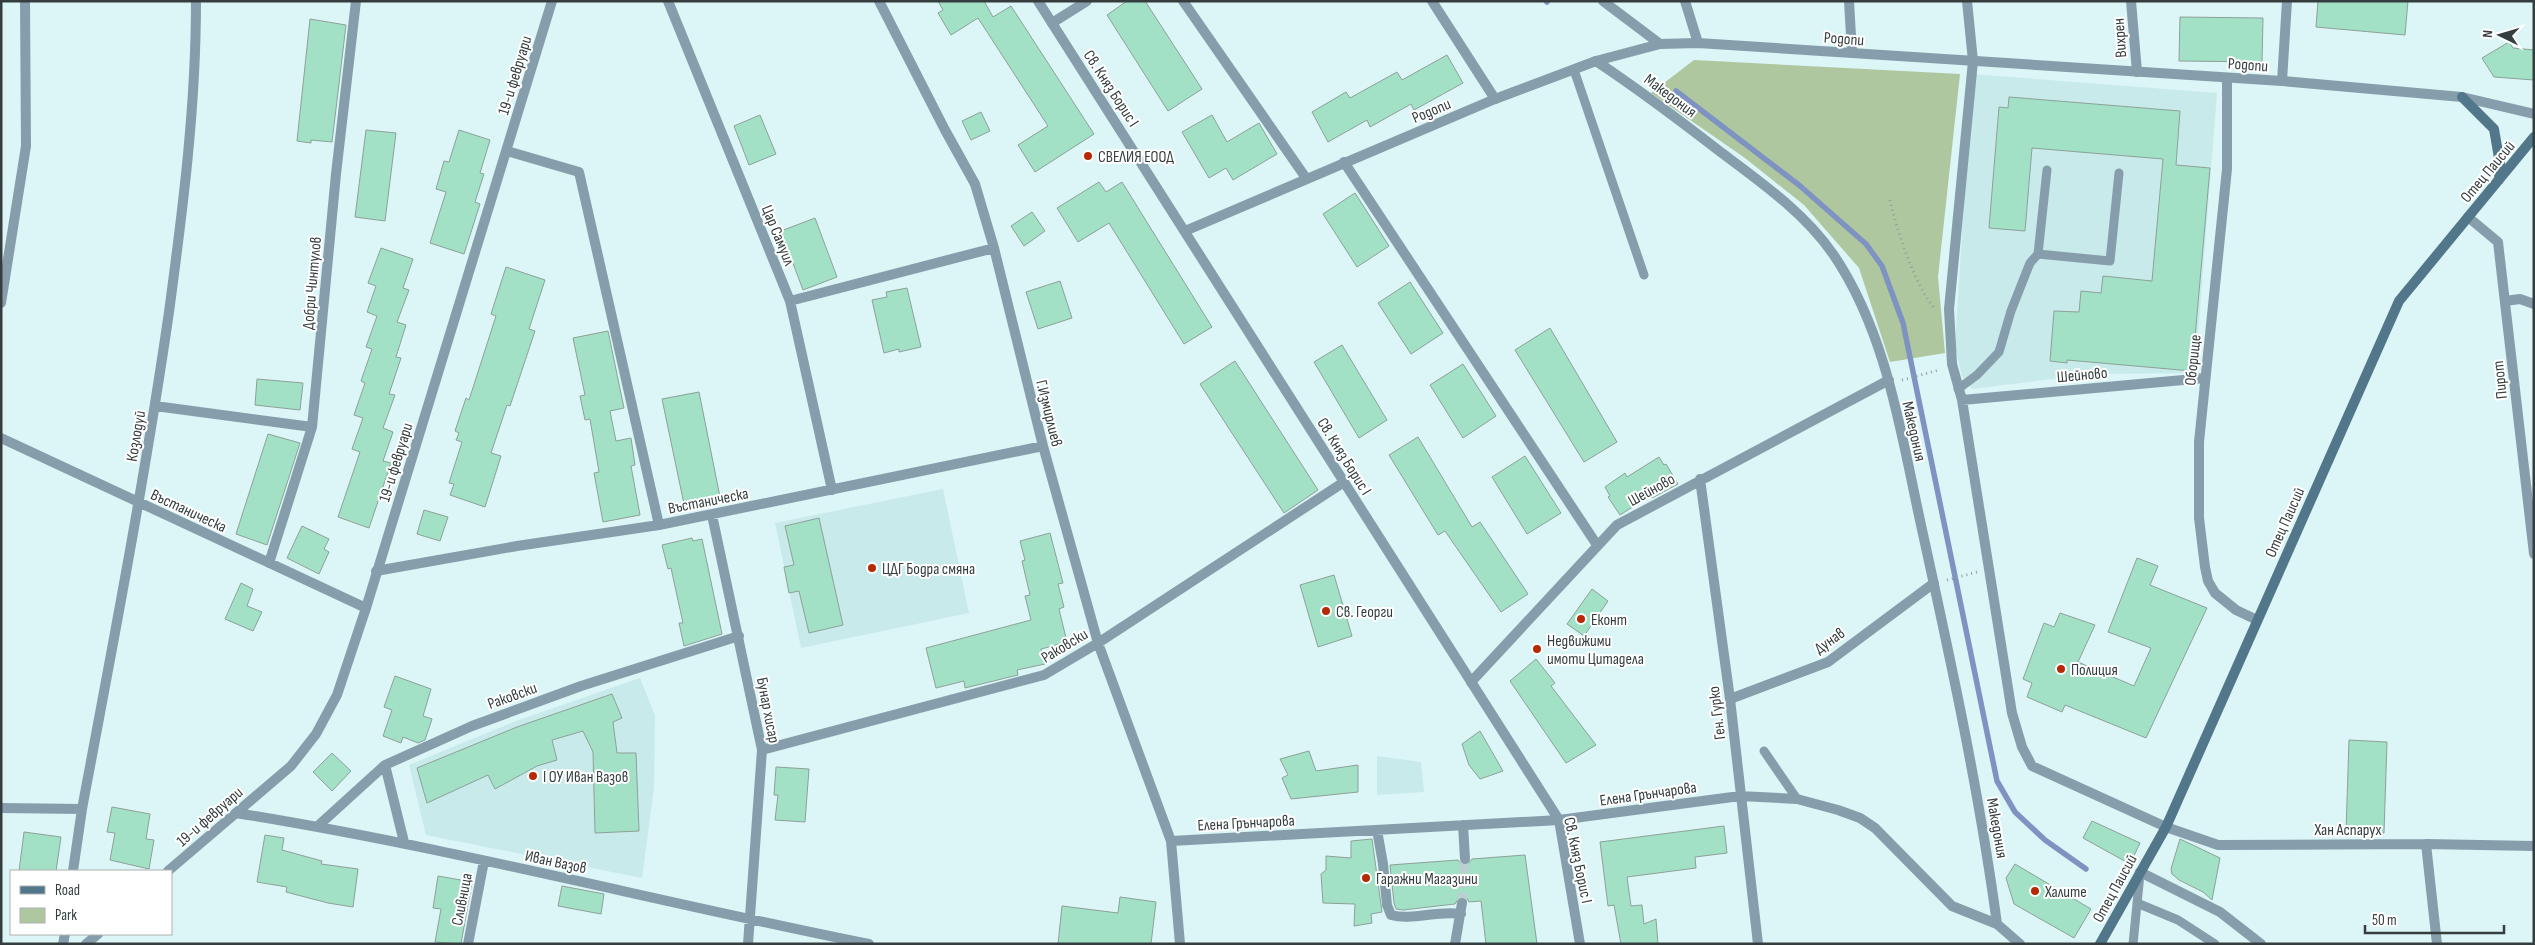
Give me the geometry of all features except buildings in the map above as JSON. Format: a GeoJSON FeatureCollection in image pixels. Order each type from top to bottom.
{"type":"FeatureCollection","features":[{"type":"Feature","properties":{"kind":"main road"},"geometry":{"type":"LineString","coordinates":[[2462,97],[2494,129],[2500,164],[2499,180]]}},
{"type":"Feature","properties":{"kind":"main road","name":"Отец Паисий"},"geometry":{"type":"LineString","coordinates":[[2100,944],[2166,827],[2399,301],[2534,138]]}},
{"type":"Feature","properties":{"kind":"street"},"geometry":{"type":"LineString","coordinates":[[1,303],[26,146],[25,1]]}},
{"type":"Feature","properties":{"kind":"street","name":"Козлодуй"},"geometry":{"type":"LineString","coordinates":[[73,870],[82,809],[139,503],[155,406],[183,208],[196,66],[196,1]]}},
{"type":"Feature","properties":{"kind":"street","name":"Добри Чинтулов"},"geometry":{"type":"LineString","coordinates":[[269,563],[312,427],[336,174],[356,1]]}},
{"type":"Feature","properties":{"kind":"street","name":"19-и февруари"},"geometry":{"type":"LineString","coordinates":[[169,870],[291,766],[316,734],[337,695],[366,608],[552,1]]}},
{"type":"Feature","properties":{"kind":"street","name":"Цар Самуил"},"geometry":{"type":"LineString","coordinates":[[668,1],[790,301],[832,490]]}},
{"type":"Feature","properties":{"kind":"street","name":"Г.Измирлиев"},"geometry":{"type":"LineString","coordinates":[[879,1],[944,130],[975,184],[994,248],[1043,446],[1098,643],[1171,841],[1180,944]]}},
{"type":"Feature","properties":{"kind":"street","name":"Св. Княз Борис I"},"geometry":{"type":"LineString","coordinates":[[1038,1],[1559,820],[1580,944]]}},
{"type":"Feature","properties":{"kind":"street"},"geometry":{"type":"LineString","coordinates":[[1052,23],[1086,1]]}},
{"type":"Feature","properties":{"kind":"street"},"geometry":{"type":"LineString","coordinates":[[1183,1],[1306,178]]}},
{"type":"Feature","properties":{"kind":"street"},"geometry":{"type":"LineString","coordinates":[[1432,1],[1495,99]]}},
{"type":"Feature","properties":{"kind":"street"},"geometry":{"type":"LineString","coordinates":[[1604,1],[1660,44]]}},
{"type":"Feature","properties":{"kind":"street"},"geometry":{"type":"LineString","coordinates":[[1685,1],[1698,43]]}},
{"type":"Feature","properties":{"kind":"street"},"geometry":{"type":"LineString","coordinates":[[1849,1],[1852,53]]}},
{"type":"Feature","properties":{"kind":"street","name":"Хан Аспарух"},"geometry":{"type":"LineString","coordinates":[[1967,1],[1973,61],[1950,309],[1952,364],[1962,400],[2012,713],[2022,747],[2032,766],[2166,827],[2218,845],[2426,844],[2534,846]]}},
{"type":"Feature","properties":{"kind":"street","name":"Вихрен"},"geometry":{"type":"LineString","coordinates":[[2131,1],[2137,72]]}},
{"type":"Feature","properties":{"kind":"street"},"geometry":{"type":"LineString","coordinates":[[2282,82],[2287,1]]}},
{"type":"Feature","properties":{"kind":"street","name":"Родопи"},"geometry":{"type":"LineString","coordinates":[[1185,231],[1495,99],[1596,62],[1660,44],[1698,43],[2282,82],[2462,97],[2534,114]]}},
{"type":"Feature","properties":{"kind":"street","name":"Македония"},"geometry":{"type":"LineString","coordinates":[[1596,62],[1634,86],[1784,202],[1831,251],[1852,284],[1889,380],[1934,583],[1986,840],[1997,924]]}},
{"type":"Feature","properties":{"kind":"street","name":"Оборище"},"geometry":{"type":"LineString","coordinates":[[2226,78],[2227,169],[2199,442],[2199,518],[2205,567],[2208,581],[2214,593],[2236,610],[2257,620]]}},
{"type":"Feature","properties":{"kind":"street"},"geometry":{"type":"LineString","coordinates":[[507,151],[579,172],[659,525]]}},
{"type":"Feature","properties":{"kind":"street"},"geometry":{"type":"LineString","coordinates":[[1344,162],[1597,546]]}},
{"type":"Feature","properties":{"kind":"street","name":"Пирот"},"geometry":{"type":"LineString","coordinates":[[2468,217],[2498,242],[2534,554]]}},
{"type":"Feature","properties":{"kind":"street"},"geometry":{"type":"LineString","coordinates":[[790,301],[994,248]]}},
{"type":"Feature","properties":{"kind":"street"},"geometry":{"type":"LineString","coordinates":[[2506,301],[2520,299],[2534,304]]}},
{"type":"Feature","properties":{"kind":"street","name":"Шейново"},"geometry":{"type":"LineString","coordinates":[[1962,400],[2206,378]]}},
{"type":"Feature","properties":{"kind":"street","name":"Шейново"},"geometry":{"type":"LineString","coordinates":[[1471,682],[1617,525],[1700,479],[1889,380]]}},
{"type":"Feature","properties":{"kind":"street"},"geometry":{"type":"LineString","coordinates":[[155,406],[312,427]]}},
{"type":"Feature","properties":{"kind":"street","name":"Въстаническа"},"geometry":{"type":"LineString","coordinates":[[1,438],[366,608]]}},
{"type":"Feature","properties":{"kind":"street","name":"Въстаническа"},"geometry":{"type":"LineString","coordinates":[[376,571],[517,546],[659,525],[1043,446]]}},
{"type":"Feature","properties":{"kind":"street","name":"Ген. Гурко"},"geometry":{"type":"LineString","coordinates":[[1700,479],[1730,699],[1758,944]]}},
{"type":"Feature","properties":{"kind":"street","name":"Раковски"},"geometry":{"type":"LineString","coordinates":[[762,750],[1044,674],[1098,643],[1344,482]]}},
{"type":"Feature","properties":{"kind":"street","name":"Бунар хисар"},"geometry":{"type":"LineString","coordinates":[[712,515],[762,750],[748,944]]}},
{"type":"Feature","properties":{"kind":"street","name":"Дунав"},"geometry":{"type":"LineString","coordinates":[[1730,699],[1828,662],[1934,583]]}},
{"type":"Feature","properties":{"kind":"street","name":"Раковски"},"geometry":{"type":"LineString","coordinates":[[319,825],[385,765],[472,726],[581,686],[739,636]]}},
{"type":"Feature","properties":{"kind":"street"},"geometry":{"type":"LineString","coordinates":[[385,765],[404,842]]}},
{"type":"Feature","properties":{"kind":"street","name":"Елена Грънчарова"},"geometry":{"type":"LineString","coordinates":[[1171,841],[1559,820],[1740,796],[1797,799],[1860,818],[1875,828],[1952,906],[1997,924],[2020,944]]}},
{"type":"Feature","properties":{"kind":"street"},"geometry":{"type":"LineString","coordinates":[[1,808],[82,809]]}},
{"type":"Feature","properties":{"kind":"street","name":"Иван Вазов"},"geometry":{"type":"LineString","coordinates":[[236,813],[319,825],[404,842],[750,920],[869,944]]}},
{"type":"Feature","properties":{"kind":"street"},"geometry":{"type":"LineString","coordinates":[[1463,825],[1465,859]]}},
{"type":"Feature","properties":{"kind":"street"},"geometry":{"type":"LineString","coordinates":[[1377,830],[1387,905],[1391,915],[1401,918],[1445,912],[1460,914]]}},
{"type":"Feature","properties":{"kind":"street"},"geometry":{"type":"LineString","coordinates":[[2426,844],[2437,944]]}},
{"type":"Feature","properties":{"kind":"street","name":"Сливница"},"geometry":{"type":"LineString","coordinates":[[468,944],[484,861]]}},
{"type":"Feature","properties":{"kind":"street"},"geometry":{"type":"LineString","coordinates":[[2140,872],[2220,912],[2261,944]]}},
{"type":"Feature","properties":{"kind":"street"},"geometry":{"type":"LineString","coordinates":[[1455,944],[1462,903]]}},
{"type":"Feature","properties":{"kind":"street"},"geometry":{"type":"LineString","coordinates":[[86,944],[97,935]]}},
{"type":"Feature","properties":{"kind":"lane"},"geometry":{"type":"LineString","coordinates":[[1574,70],[1644,275]]}},
{"type":"Feature","properties":{"kind":"lane"},"geometry":{"type":"LineString","coordinates":[[1958,389],[1977,375],[1999,352],[2011,311],[2030,263],[2038,254],[2047,170]]}},
{"type":"Feature","properties":{"kind":"lane"},"geometry":{"type":"LineString","coordinates":[[2038,254],[2110,261],[2119,173]]}},
{"type":"Feature","properties":{"kind":"lane"},"geometry":{"type":"LineString","coordinates":[[1764,751],[1797,799]]}},
{"type":"Feature","properties":{"kind":"lane"},"geometry":{"type":"LineString","coordinates":[[2134,944],[2140,872]]}},
{"type":"Feature","properties":{"kind":"lane"},"geometry":{"type":"LineString","coordinates":[[2137,903],[2178,920],[2215,944]]}},
{"type":"Feature","properties":{"kind":"path"},"geometry":{"type":"LineString","coordinates":[[1890,200],[1895,220],[1928,301],[1950,323]]}},
{"type":"Feature","properties":{"kind":"path"},"geometry":{"type":"LineString","coordinates":[[1903,380],[1929,374]]}},
{"type":"Feature","properties":{"kind":"path"},"geometry":{"type":"LineString","coordinates":[[1934,583],[1972,575]]}},
{"type":"Feature","properties":{"kind":"shaded area"},"geometry":{"type":"Polygon","coordinates":[[[1972,74],[2217,93],[2195,373],[2091,374],[1972,389],[1962,376],[1955,347],[1972,74]]]}},
{"type":"Feature","properties":{"kind":"shaded area","name":"ЦДГ Бодра смяна"},"geometry":{"type":"Polygon","coordinates":[[[943,489],[969,613],[801,648],[775,523],[943,489]]]}},
{"type":"Feature","properties":{"kind":"shaded area","name":"I ОУ Иван Вазов"},"geometry":{"type":"Polygon","coordinates":[[[640,678],[655,716],[654,788],[642,878],[426,835],[409,765],[516,721],[640,678]]]}},
{"type":"Feature","properties":{"kind":"shaded area"},"geometry":{"type":"Polygon","coordinates":[[[1377,756],[1421,762],[1424,792],[1377,795],[1377,756]]]}},
{"type":"Feature","properties":{"kind":"green space"},"geometry":{"type":"Polygon","coordinates":[[[1694,60],[1960,74],[1938,277],[1945,353],[1890,362],[1859,268],[1804,205],[1745,158],[1651,93],[1694,60]]]}},
{"type":"Feature","properties":{"kind":"waterway"},"geometry":{"type":"LineString","coordinates":[[1676,91],[1799,185],[1866,244],[1882,266],[1903,323],[1997,781],[2015,812],[2045,840],[2086,869]]}},
{"type":"Feature","properties":{"kind":"tunnel"},"geometry":{"type":"LineString","coordinates":[[1462,903],[1465,859]]}},
{"type":"Feature","properties":{"kind":"place","name":"СВЕЛИЯ ЕООД"},"geometry":{"type":"Point","coordinates":[1088,156]}},
{"type":"Feature","properties":{"kind":"place","name":"ЦДГ Бодра смяна"},"geometry":{"type":"Point","coordinates":[872,568]}},
{"type":"Feature","properties":{"kind":"place","name":"Св. Георги"},"geometry":{"type":"Point","coordinates":[1326,611]}},
{"type":"Feature","properties":{"kind":"place","name":"Еконт"},"geometry":{"type":"Point","coordinates":[1581,619]}},
{"type":"Feature","properties":{"kind":"place","name":"Недвижими имоти Цитадела"},"geometry":{"type":"Point","coordinates":[1537,649]}},
{"type":"Feature","properties":{"kind":"place","name":"Полиция"},"geometry":{"type":"Point","coordinates":[2061,669]}},
{"type":"Feature","properties":{"kind":"place","name":"I ОУ Иван Вазов"},"geometry":{"type":"Point","coordinates":[533,776]}},
{"type":"Feature","properties":{"kind":"place","name":"Гаражни Магазини"},"geometry":{"type":"Point","coordinates":[1366,878]}},
{"type":"Feature","properties":{"kind":"place","name":"Халите"},"geometry":{"type":"Point","coordinates":[2035,891]}}]}
